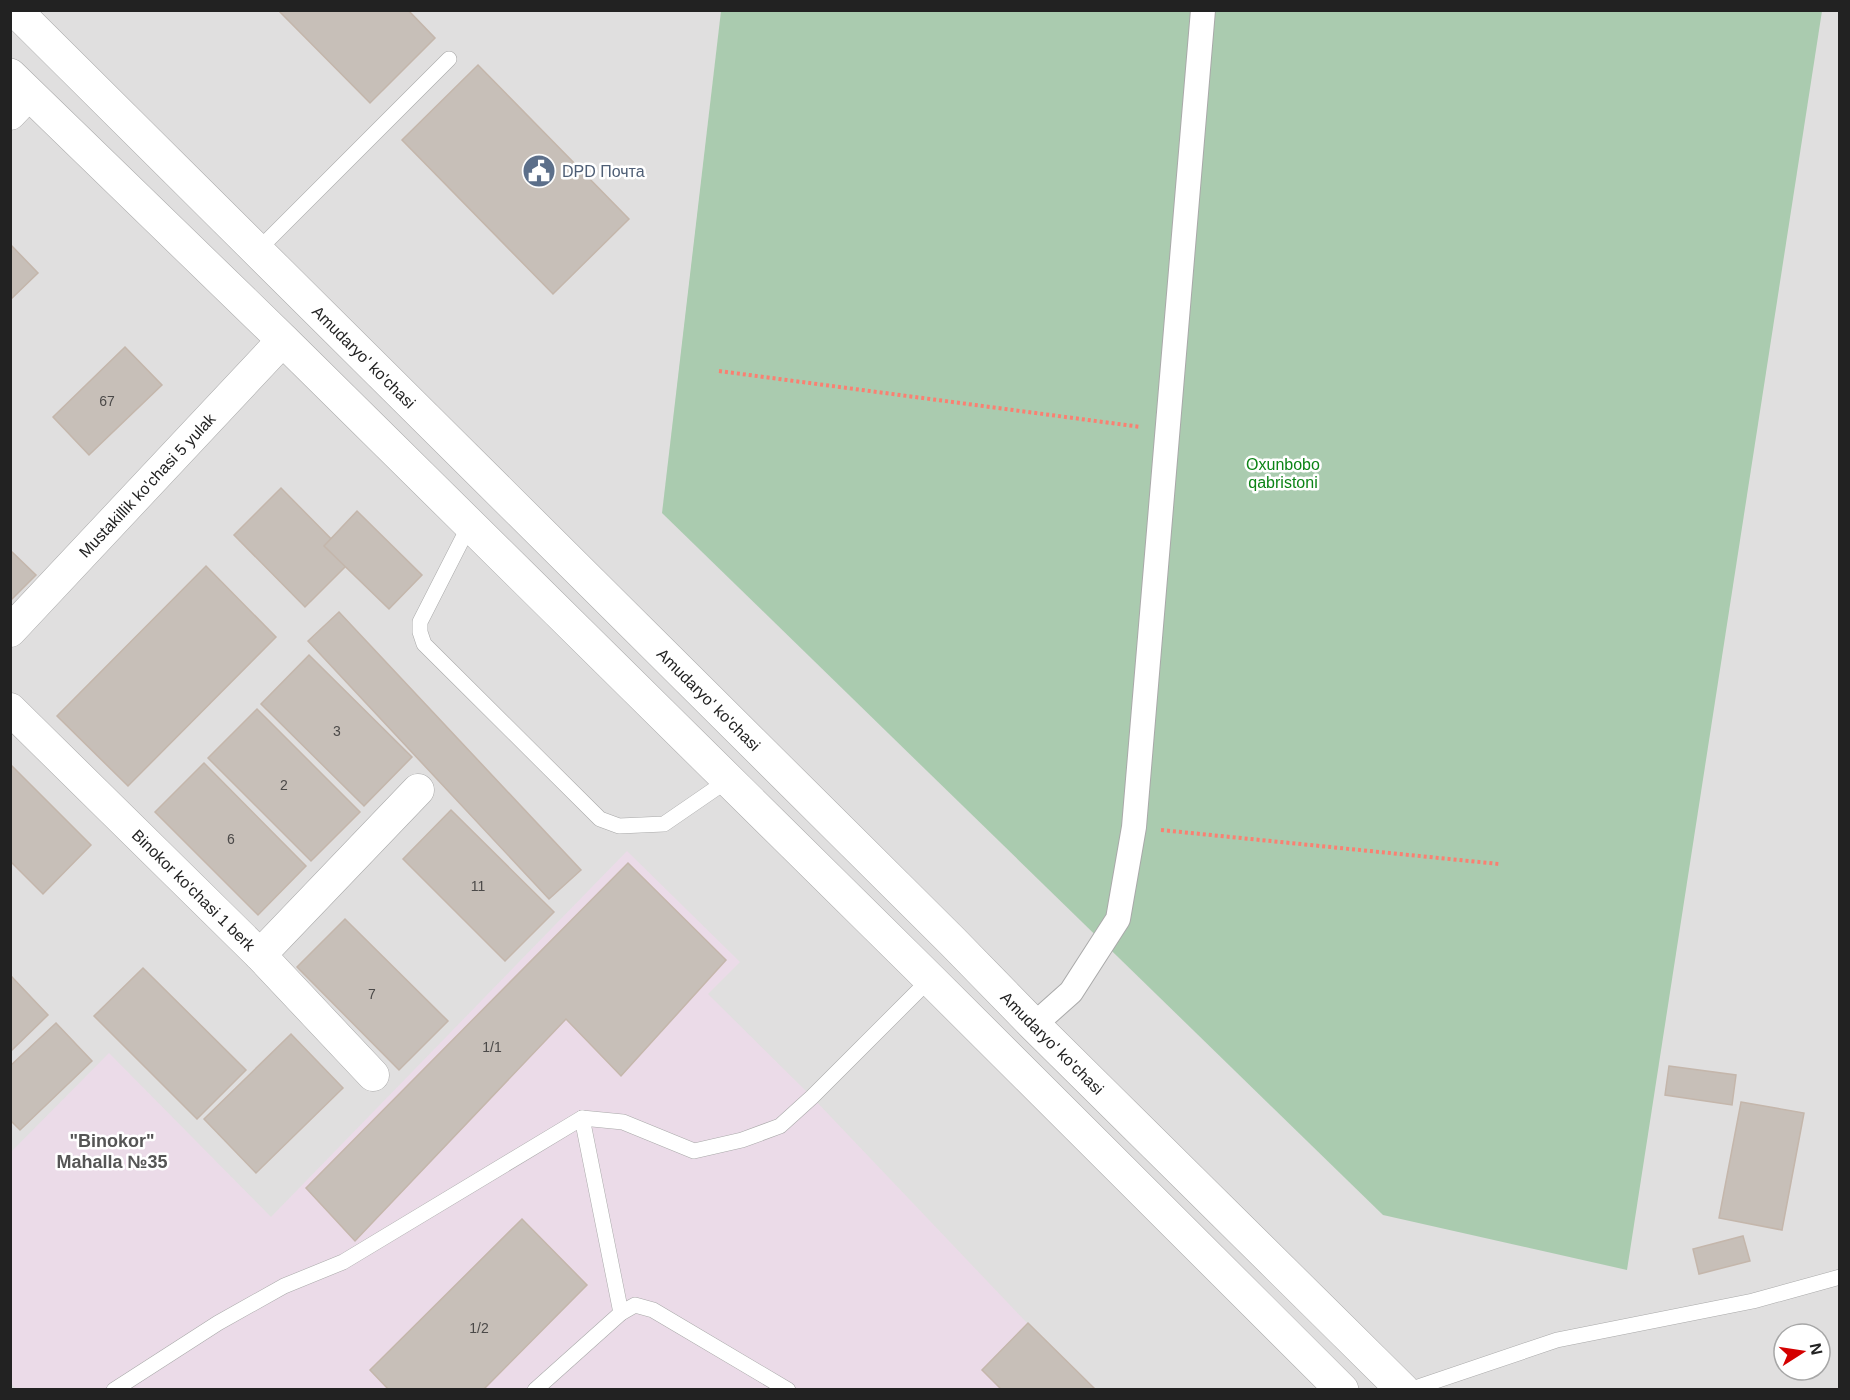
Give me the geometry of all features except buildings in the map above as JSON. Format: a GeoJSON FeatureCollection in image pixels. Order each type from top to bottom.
{"type":"FeatureCollection","features":[{"type":"Feature","properties":{"kind":"street","name":"Amudaryo' ko'chasi"},"geometry":{"type":"LineString","coordinates":[[15,10],[1034,1025],[1403,1389]]}},
{"type":"Feature","properties":{"kind":"street"},"geometry":{"type":"LineString","coordinates":[[1034,1025],[1071,992],[1118,919],[1134,827],[1203,10]]}},
{"type":"Feature","properties":{"kind":"street"},"geometry":{"type":"LineString","coordinates":[[17,95],[283,340],[1342,1389]]}},
{"type":"Feature","properties":{"kind":"street","name":"Mustakillik ko'chasi 5 yulak"},"geometry":{"type":"LineString","coordinates":[[10,630],[283,340]]}},
{"type":"Feature","properties":{"kind":"street","name":"Binokor ko'chasi 1 berk"},"geometry":{"type":"LineString","coordinates":[[10,710],[260,955],[373,1075]]}},
{"type":"Feature","properties":{"kind":"street"},"geometry":{"type":"LineString","coordinates":[[260,955],[418,790]]}},
{"type":"Feature","properties":{"kind":"lane"},"geometry":{"type":"LineString","coordinates":[[257,251],[449,59]]}},
{"type":"Feature","properties":{"kind":"lane"},"geometry":{"type":"LineString","coordinates":[[470,524],[420,622],[424,644],[600,819],[619,826],[664,824],[728,780]]}},
{"type":"Feature","properties":{"kind":"lane"},"geometry":{"type":"LineString","coordinates":[[114,1389],[218,1323],[284,1286],[343,1262],[582,1118],[622,1122],[694,1151],[742,1140],[780,1126],[930,979]]}},
{"type":"Feature","properties":{"kind":"lane"},"geometry":{"type":"LineString","coordinates":[[582,1118],[621,1313]]}},
{"type":"Feature","properties":{"kind":"lane"},"geometry":{"type":"LineString","coordinates":[[1409,1389],[1557,1340],[1753,1301],[1839,1277]]}},
{"type":"Feature","properties":{"kind":"lane"},"geometry":{"type":"LineString","coordinates":[[535,1389],[621,1313],[635,1305],[653,1310],[788,1389]]}},
{"type":"Feature","properties":{"kind":"path"},"geometry":{"type":"LineString","coordinates":[[719,371],[1167,431]]}},
{"type":"Feature","properties":{"kind":"path"},"geometry":{"type":"LineString","coordinates":[[1134,827],[1499,864]]}},
{"type":"Feature","properties":{"kind":"shaded area"},"geometry":{"type":"Polygon","coordinates":[[[10,11],[1839,11],[1839,1389],[11,1389],[10,11]]]}},
{"type":"Feature","properties":{"kind":"shaded area"},"geometry":{"type":"Polygon","coordinates":[[[627,851],[740,962],[708,994],[812,1097],[1027,1323],[1096,1389],[17,1389],[10,1383],[10,1153],[109,1053],[271,1217],[627,851]]]}},
{"type":"Feature","properties":{"kind":"green space","name":"Oxunbobo qabristoni"},"geometry":{"type":"Polygon","coordinates":[[[721,11],[1822,11],[1627,1270],[1383,1215],[662,513],[721,11]]]}},
{"type":"Feature","properties":{"kind":"place","name":"DPD Почта"},"geometry":{"type":"Point","coordinates":[539,171]}},
{"type":"Feature","properties":{"kind":"district","name":"\"Binokor\" Mahalla №35"},"geometry":{"type":"Point","coordinates":[112,1151]}}]}
